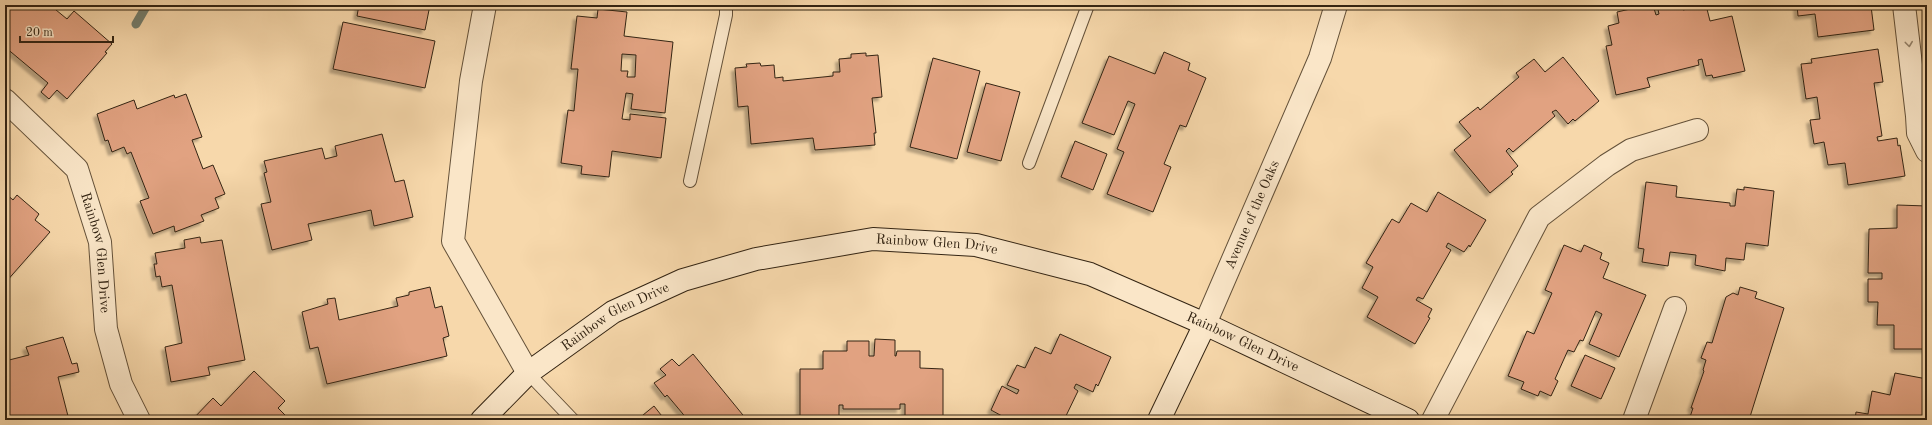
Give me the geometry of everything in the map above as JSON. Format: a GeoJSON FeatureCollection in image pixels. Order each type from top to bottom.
{"type":"FeatureCollection","features":[{"type":"Feature","properties":{"kind":"street"},"geometry":{"type":"LineString","coordinates":[[485,5],[471,81],[453,241],[528,373]]}},
{"type":"Feature","properties":{"kind":"street","name":"Avenue of the Oaks"},"geometry":{"type":"LineString","coordinates":[[1159,420],[1205,324],[1320,58],[1336,5]]}},
{"type":"Feature","properties":{"kind":"street"},"geometry":{"type":"LineString","coordinates":[[1904,5],[1918,133],[1927,151]]}},
{"type":"Feature","properties":{"kind":"street","name":"Rainbow Glen Drive"},"geometry":{"type":"LineString","coordinates":[[8,108],[77,169],[100,242],[106,329],[120,384],[139,420]]}},
{"type":"Feature","properties":{"kind":"street"},"geometry":{"type":"LineString","coordinates":[[1433,420],[1539,217],[1607,165],[1631,150],[1697,130]]}},
{"type":"Feature","properties":{"kind":"street","name":"Rainbow Glen Drive"},"geometry":{"type":"LineString","coordinates":[[482,420],[528,373],[613,312],[683,280],[756,259],[873,239],[976,245],[1090,274],[1205,324],[1408,420]]}},
{"type":"Feature","properties":{"kind":"street"},"geometry":{"type":"LineString","coordinates":[[1634,420],[1675,308]]}},
{"type":"Feature","properties":{"kind":"lane"},"geometry":{"type":"LineString","coordinates":[[690,181],[726,15],[726,5]]}},
{"type":"Feature","properties":{"kind":"lane"},"geometry":{"type":"LineString","coordinates":[[1029,163],[1088,5]]}},
{"type":"Feature","properties":{"kind":"lane"},"geometry":{"type":"LineString","coordinates":[[528,373],[573,420]]}},
{"type":"Feature","properties":{"kind":"building"},"geometry":{"type":"Polygon","coordinates":[[[5,5],[50,5],[67,19],[74,11],[112,44],[105,52],[107,53],[67,99],[57,90],[49,99],[41,92],[48,83],[5,47],[5,5]]]}},
{"type":"Feature","properties":{"kind":"building"},"geometry":{"type":"Polygon","coordinates":[[[359,5],[430,5],[425,30],[357,16],[359,5]]]}},
{"type":"Feature","properties":{"kind":"building"},"geometry":{"type":"Polygon","coordinates":[[[1653,5],[1656,15],[1659,14],[1657,5],[1682,5],[1683,10],[1706,5],[1710,21],[1732,16],[1745,71],[1713,78],[1712,75],[1706,76],[1702,59],[1698,60],[1699,65],[1647,78],[1650,87],[1616,95],[1606,46],[1612,45],[1608,26],[1619,23],[1617,12],[1653,5]]]}},
{"type":"Feature","properties":{"kind":"building"},"geometry":{"type":"Polygon","coordinates":[[[1797,5],[1869,5],[1871,6],[1874,30],[1818,37],[1815,14],[1798,16],[1797,5]]]}},
{"type":"Feature","properties":{"kind":"building"},"geometry":{"type":"Polygon","coordinates":[[[598,9],[627,12],[624,36],[673,42],[665,113],[631,109],[633,94],[626,93],[622,119],[630,120],[630,114],[666,118],[661,158],[612,151],[609,177],[581,174],[582,166],[561,163],[568,110],[574,111],[578,69],[571,69],[577,16],[597,18],[598,9]],[[622,54],[621,71],[628,71],[627,77],[635,77],[636,55],[622,54]]]}},
{"type":"Feature","properties":{"kind":"building"},"geometry":{"type":"Polygon","coordinates":[[[343,22],[435,41],[425,88],[333,69],[343,22]]]}},
{"type":"Feature","properties":{"kind":"building"},"geometry":{"type":"Polygon","coordinates":[[[1878,49],[1883,82],[1874,83],[1882,136],[1877,137],[1878,141],[1897,138],[1898,146],[1900,145],[1905,176],[1848,185],[1845,163],[1828,165],[1824,142],[1814,144],[1810,120],[1820,119],[1817,97],[1806,99],[1801,64],[1812,63],[1811,59],[1878,49]]]}},
{"type":"Feature","properties":{"kind":"building"},"geometry":{"type":"Polygon","coordinates":[[[1164,52],[1190,63],[1188,70],[1206,78],[1186,127],[1180,125],[1164,164],[1171,167],[1153,212],[1107,194],[1124,152],[1117,149],[1135,104],[1128,101],[1114,135],[1082,123],[1109,56],[1155,74],[1164,52]]]}},
{"type":"Feature","properties":{"kind":"building"},"geometry":{"type":"Polygon","coordinates":[[[866,53],[866,56],[878,55],[882,97],[872,98],[876,133],[874,133],[875,145],[815,150],[813,138],[751,144],[748,106],[738,107],[735,68],[747,67],[746,64],[760,63],[761,66],[774,65],[775,78],[783,77],[783,81],[833,76],[833,72],[840,72],[839,59],[851,58],[851,54],[866,53]]]}},
{"type":"Feature","properties":{"kind":"building"},"geometry":{"type":"Polygon","coordinates":[[[1563,57],[1599,101],[1575,121],[1573,119],[1568,124],[1556,110],[1552,112],[1555,116],[1513,152],[1509,148],[1506,151],[1518,166],[1511,172],[1513,174],[1490,193],[1454,150],[1471,136],[1459,122],[1478,107],[1480,110],[1519,77],[1516,73],[1534,59],[1545,72],[1563,57]]]}},
{"type":"Feature","properties":{"kind":"building"},"geometry":{"type":"Polygon","coordinates":[[[933,58],[980,71],[957,159],[910,147],[933,58]]]}},
{"type":"Feature","properties":{"kind":"building"},"geometry":{"type":"Polygon","coordinates":[[[986,83],[1020,92],[1001,161],[967,152],[986,83]]]}},
{"type":"Feature","properties":{"kind":"building"},"geometry":{"type":"Polygon","coordinates":[[[186,94],[202,137],[192,140],[203,169],[213,165],[225,194],[215,198],[219,208],[201,215],[204,221],[175,232],[174,226],[153,234],[140,201],[149,198],[131,152],[127,154],[124,147],[112,152],[108,140],[105,141],[97,114],[134,100],[137,109],[174,95],[175,98],[186,94]]]}},
{"type":"Feature","properties":{"kind":"building"},"geometry":{"type":"Polygon","coordinates":[[[382,134],[395,182],[404,180],[413,217],[374,226],[371,210],[308,224],[312,240],[272,250],[261,204],[271,202],[264,173],[267,172],[264,161],[322,148],[325,159],[337,156],[335,146],[382,134]]]}},
{"type":"Feature","properties":{"kind":"building"},"geometry":{"type":"Polygon","coordinates":[[[1075,141],[1107,154],[1093,190],[1061,177],[1075,141]]]}},
{"type":"Feature","properties":{"kind":"building"},"geometry":{"type":"Polygon","coordinates":[[[1646,182],[1677,186],[1676,197],[1730,203],[1730,206],[1735,206],[1737,189],[1744,190],[1744,187],[1774,191],[1768,246],[1746,243],[1744,260],[1726,258],[1725,271],[1695,265],[1696,255],[1670,252],[1668,266],[1642,262],[1644,249],[1638,248],[1646,182]]]}},
{"type":"Feature","properties":{"kind":"building"},"geometry":{"type":"Polygon","coordinates":[[[1438,192],[1486,220],[1470,247],[1469,245],[1464,252],[1448,243],[1446,247],[1451,250],[1423,299],[1418,297],[1416,300],[1432,309],[1428,317],[1430,318],[1415,344],[1367,317],[1378,297],[1362,288],[1373,267],[1366,263],[1392,219],[1399,223],[1411,203],[1427,212],[1438,192]]]}},
{"type":"Feature","properties":{"kind":"building"},"geometry":{"type":"Polygon","coordinates":[[[5,193],[13,200],[17,195],[39,214],[35,220],[50,232],[5,283],[5,193]]]}},
{"type":"Feature","properties":{"kind":"building"},"geometry":{"type":"Polygon","coordinates":[[[1897,205],[1927,206],[1927,349],[1894,349],[1894,325],[1877,325],[1878,302],[1868,302],[1868,279],[1882,279],[1882,273],[1868,273],[1869,229],[1897,228],[1897,205]]]}},
{"type":"Feature","properties":{"kind":"building"},"geometry":{"type":"Polygon","coordinates":[[[200,237],[201,243],[222,240],[245,360],[208,367],[210,375],[171,382],[165,347],[182,343],[172,285],[162,287],[160,276],[156,277],[154,264],[157,264],[155,253],[185,248],[184,240],[200,237]]]}},
{"type":"Feature","properties":{"kind":"building"},"geometry":{"type":"Polygon","coordinates":[[[1564,245],[1581,252],[1584,245],[1602,253],[1600,259],[1609,263],[1603,278],[1646,295],[1619,357],[1589,344],[1602,314],[1596,311],[1583,341],[1580,340],[1574,352],[1568,350],[1555,379],[1558,381],[1551,396],[1540,391],[1538,396],[1521,389],[1524,382],[1508,376],[1527,331],[1534,334],[1552,293],[1545,290],[1564,245]]]}},
{"type":"Feature","properties":{"kind":"building"},"geometry":{"type":"Polygon","coordinates":[[[430,287],[435,308],[442,306],[449,336],[443,338],[447,356],[327,384],[318,347],[310,349],[302,312],[328,304],[327,299],[335,298],[339,320],[398,306],[396,298],[409,295],[409,292],[430,287]]]}},
{"type":"Feature","properties":{"kind":"building"},"geometry":{"type":"Polygon","coordinates":[[[1740,287],[1757,292],[1755,298],[1784,308],[1749,420],[1689,420],[1693,408],[1691,408],[1704,371],[1706,360],[1701,358],[1707,342],[1712,343],[1726,297],[1733,293],[1738,295],[1740,287]]]}},
{"type":"Feature","properties":{"kind":"building"},"geometry":{"type":"Polygon","coordinates":[[[1060,334],[1111,357],[1098,386],[1096,384],[1093,392],[1076,384],[1074,388],[1078,391],[1064,420],[1000,420],[1002,416],[991,410],[1002,386],[1017,394],[1019,390],[1007,385],[1017,365],[1025,368],[1035,347],[1051,354],[1060,334]]]}},
{"type":"Feature","properties":{"kind":"building"},"geometry":{"type":"Polygon","coordinates":[[[63,337],[72,364],[77,363],[79,372],[58,377],[69,420],[7,420],[5,414],[5,361],[29,355],[26,347],[63,337]]]}},
{"type":"Feature","properties":{"kind":"building"},"geometry":{"type":"Polygon","coordinates":[[[875,339],[895,340],[895,356],[897,351],[920,351],[920,368],[943,369],[943,420],[905,420],[905,404],[900,404],[900,409],[843,409],[843,405],[839,405],[839,420],[800,420],[800,369],[823,369],[823,351],[847,351],[847,341],[869,341],[869,356],[874,356],[875,339]]]}},
{"type":"Feature","properties":{"kind":"building"},"geometry":{"type":"Polygon","coordinates":[[[693,354],[747,420],[688,420],[667,395],[665,397],[654,383],[666,375],[660,369],[672,359],[679,366],[693,354]]]}},
{"type":"Feature","properties":{"kind":"building"},"geometry":{"type":"Polygon","coordinates":[[[1585,355],[1615,368],[1601,399],[1571,386],[1585,355]]]}},
{"type":"Feature","properties":{"kind":"building"},"geometry":{"type":"Polygon","coordinates":[[[254,371],[285,401],[278,408],[290,420],[192,420],[213,398],[221,406],[254,371]]]}},
{"type":"Feature","properties":{"kind":"building"},"geometry":{"type":"Polygon","coordinates":[[[1895,373],[1927,379],[1927,418],[1922,417],[1921,420],[1855,420],[1856,412],[1868,414],[1872,391],[1890,395],[1895,373]]]}},
{"type":"Feature","properties":{"kind":"building"},"geometry":{"type":"Polygon","coordinates":[[[654,406],[665,420],[637,420],[654,406]]]}},
{"type":"Feature","properties":{"kind":"waterway"},"geometry":{"type":"LineString","coordinates":[[136,24],[147,5]]}}]}
